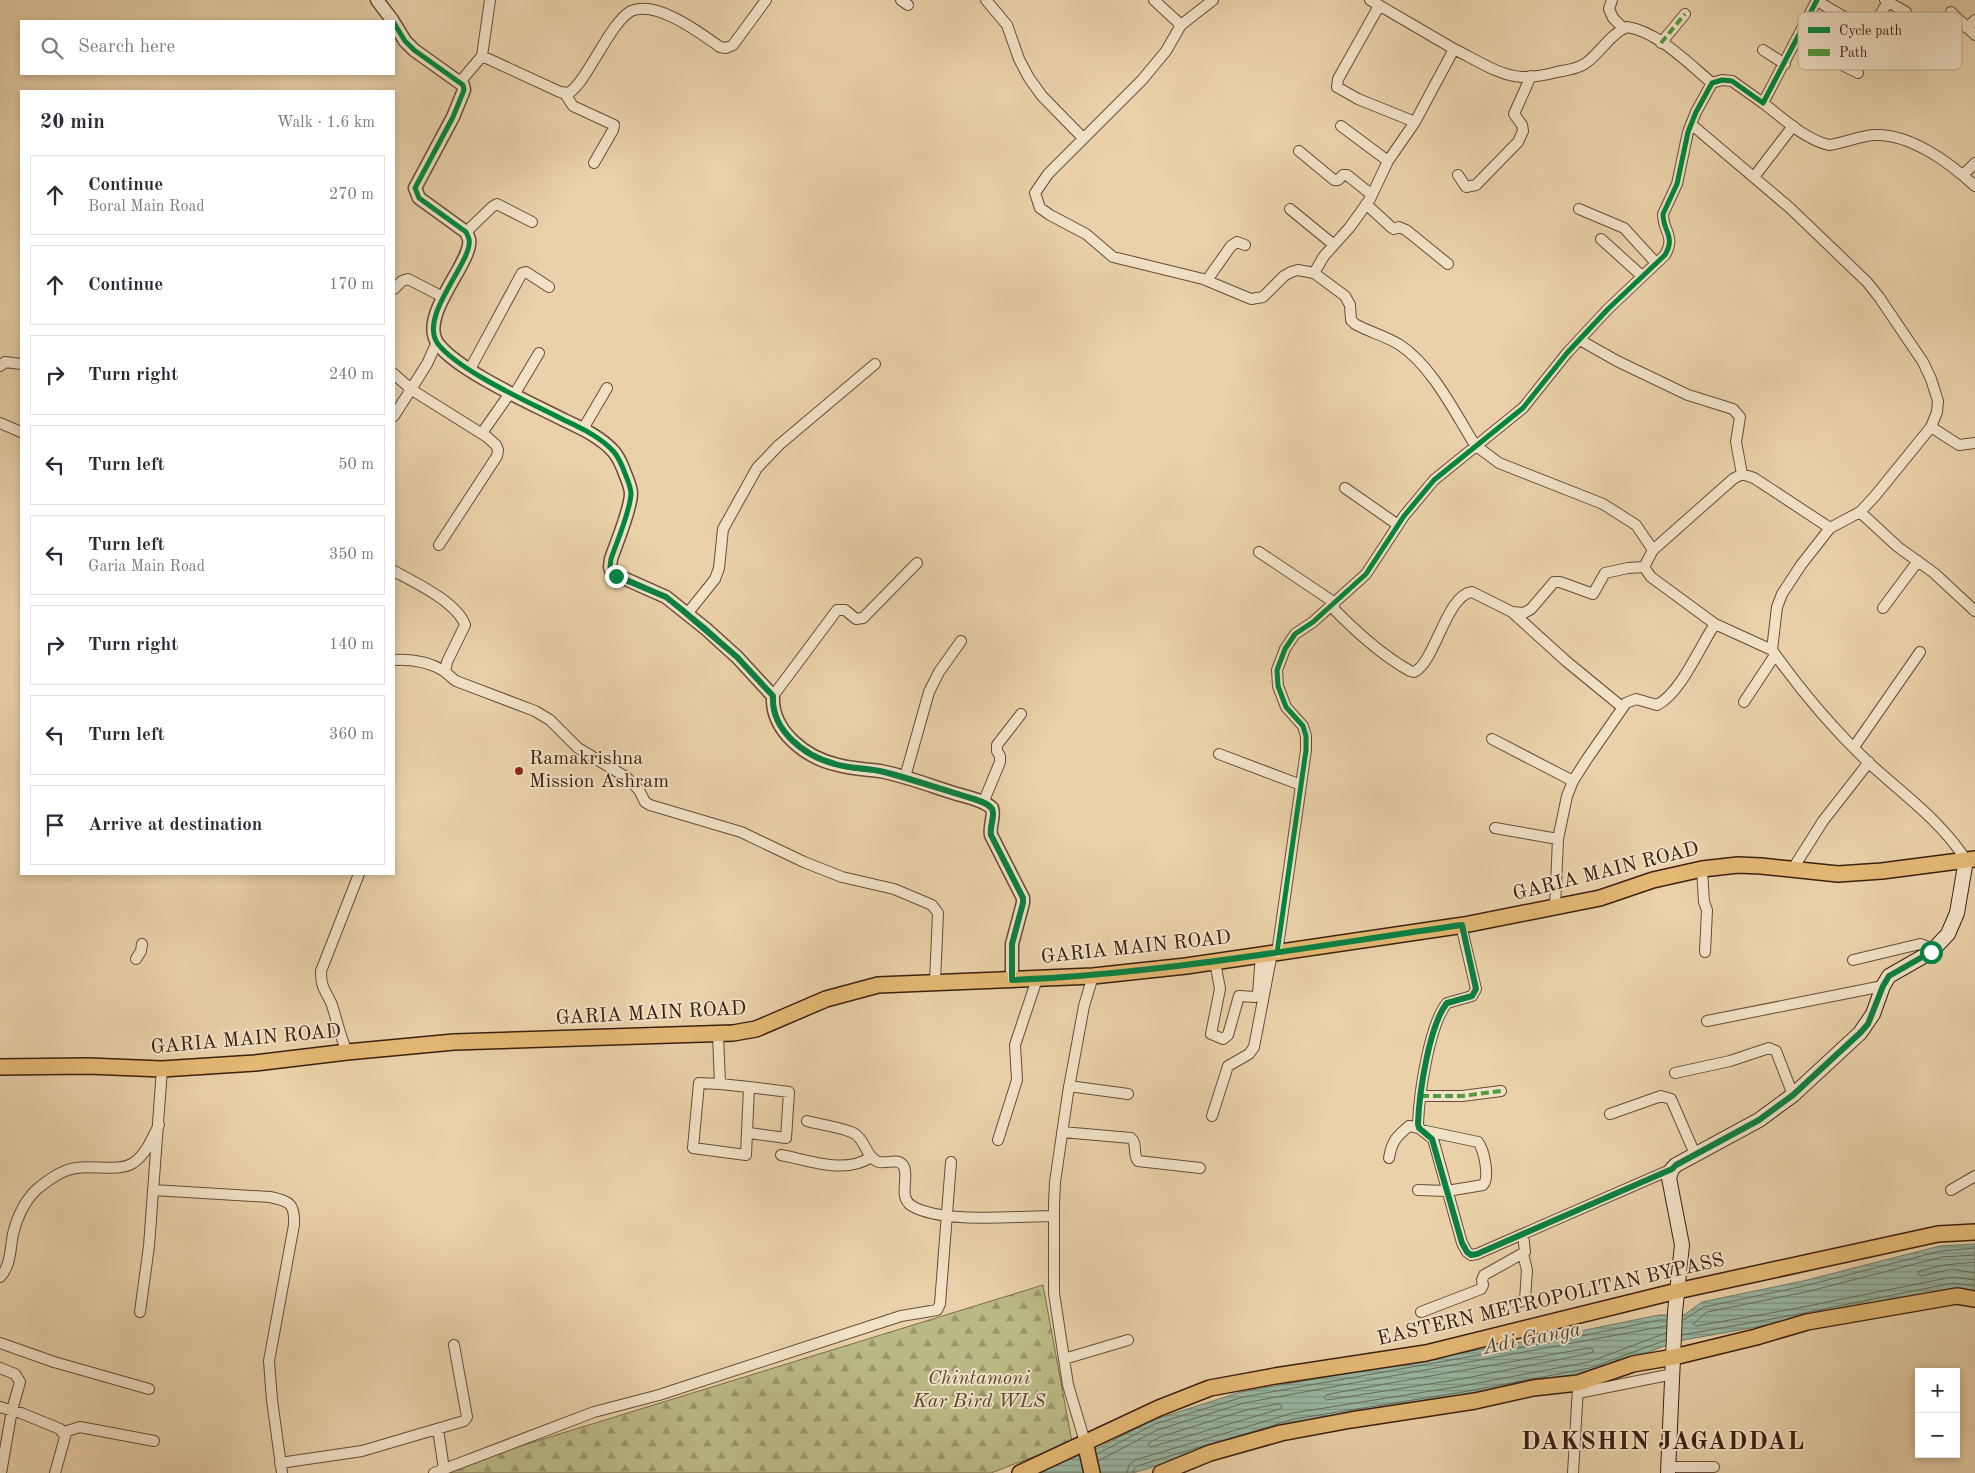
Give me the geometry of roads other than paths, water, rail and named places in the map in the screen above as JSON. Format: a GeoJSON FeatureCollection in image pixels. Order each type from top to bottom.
{"type":"FeatureCollection","features":[{"type":"Feature","properties":{"kind":"main road","name":"GARIA MAIN ROAD"},"geometry":{"type":"LineString","coordinates":[[0,1067],[88,1066],[162,1069],[255,1063],[454,1042],[718,1034],[756,1029],[826,999],[878,985],[1093,976],[1215,962],[1462,925],[1600,898],[1653,880],[1702,869],[1738,865],[1838,874],[1971,860]]}},
{"type":"Feature","properties":{"kind":"main road"},"geometry":{"type":"LineString","coordinates":[[1668,1470],[1675,1312],[1681,1270],[1682,1245],[1669,1178],[1672,1169],[1695,1154],[1759,1120],[1793,1095],[1860,1033],[1868,1024],[1889,976],[1931,952],[1948,934],[1957,913],[1971,860]]}},
{"type":"Feature","properties":{"kind":"main road","name":"EASTERN METROPOLITAN BYPASS"},"geometry":{"type":"LineString","coordinates":[[1020,1473],[1159,1408],[1210,1388],[1426,1353],[1677,1291],[1938,1234],[1975,1232]]}},
{"type":"Feature","properties":{"kind":"main road"},"geometry":{"type":"LineString","coordinates":[[1161,1473],[1210,1453],[1281,1433],[1475,1401],[1534,1388],[1578,1388],[1633,1364],[1674,1350],[1756,1337],[1807,1322],[1957,1296],[1975,1299]]}},
{"type":"Feature","properties":{"kind":"main road"},"geometry":{"type":"LineString","coordinates":[[1085,1442],[1090,1466]]}},
{"type":"Feature","properties":{"kind":"street"},"geometry":{"type":"LineString","coordinates":[[377,0],[392,20]]}},
{"type":"Feature","properties":{"kind":"street"},"geometry":{"type":"LineString","coordinates":[[460,82],[482,56],[490,0]]}},
{"type":"Feature","properties":{"kind":"street"},"geometry":{"type":"LineString","coordinates":[[565,94],[575,89],[623,18],[630,11],[643,8],[672,15],[720,48],[726,48],[738,39],[766,0]]}},
{"type":"Feature","properties":{"kind":"street"},"geometry":{"type":"LineString","coordinates":[[986,0],[1007,26],[1028,78],[1042,96],[1083,138]]}},
{"type":"Feature","properties":{"kind":"street"},"geometry":{"type":"LineString","coordinates":[[1154,0],[1181,25]]}},
{"type":"Feature","properties":{"kind":"street"},"geometry":{"type":"LineString","coordinates":[[1212,0],[1181,25],[1166,51],[1142,80],[1083,138],[1038,187],[1035,193],[1040,208],[1086,234],[1113,257],[1157,267],[1172,273],[1207,280],[1237,294],[1256,299],[1263,297],[1284,276],[1291,272],[1298,270],[1314,273],[1345,296],[1350,305],[1351,320],[1355,324],[1394,342],[1411,353],[1429,373],[1475,446],[1499,463],[1603,504],[1636,525],[1652,550]]}},
{"type":"Feature","properties":{"kind":"street"},"geometry":{"type":"LineString","coordinates":[[1612,0],[1609,9],[1613,18],[1623,28]]}},
{"type":"Feature","properties":{"kind":"street"},"geometry":{"type":"LineString","coordinates":[[1817,1],[1835,12]]}},
{"type":"Feature","properties":{"kind":"street"},"geometry":{"type":"LineString","coordinates":[[1881,12],[1887,1],[1906,12]]}},
{"type":"Feature","properties":{"kind":"street"},"geometry":{"type":"LineString","coordinates":[[1415,122],[1358,99],[1337,87],[1338,79],[1374,3],[1495,70],[1521,77],[1575,69],[1584,65],[1623,28],[1627,27],[1637,29],[1661,43],[1712,83]]}},
{"type":"Feature","properties":{"kind":"street"},"geometry":{"type":"LineString","coordinates":[[1661,43],[1685,14]]}},
{"type":"Feature","properties":{"kind":"street"},"geometry":{"type":"LineString","coordinates":[[395,25],[405,41],[414,50],[460,82],[464,90],[453,117],[416,185],[416,192],[419,198],[466,232],[469,239],[468,248],[442,297],[434,326],[437,342],[448,353],[470,369],[512,394],[583,429],[602,441],[616,454],[631,491],[629,504],[611,559],[610,567],[612,573],[666,597],[737,657],[773,696]]}},
{"type":"Feature","properties":{"kind":"street"},"geometry":{"type":"LineString","coordinates":[[1763,103],[1798,38]]}},
{"type":"Feature","properties":{"kind":"street"},"geometry":{"type":"LineString","coordinates":[[1314,273],[1324,256],[1372,195],[1388,161],[1415,122],[1454,49]]}},
{"type":"Feature","properties":{"kind":"street"},"geometry":{"type":"LineString","coordinates":[[1763,50],[1785,64]]}},
{"type":"Feature","properties":{"kind":"street"},"geometry":{"type":"LineString","coordinates":[[482,56],[565,94],[573,106],[614,125],[594,163]]}},
{"type":"Feature","properties":{"kind":"street"},"geometry":{"type":"LineString","coordinates":[[1852,70],[1858,73]]}},
{"type":"Feature","properties":{"kind":"street"},"geometry":{"type":"LineString","coordinates":[[1458,175],[1466,187],[1476,186],[1518,142],[1523,131],[1522,125],[1514,114],[1530,76]]}},
{"type":"Feature","properties":{"kind":"street"},"geometry":{"type":"LineString","coordinates":[[1212,1116],[1228,1066],[1248,1054],[1254,1047],[1301,785],[1306,736],[1303,726],[1286,707],[1278,686],[1278,670],[1285,649],[1295,634],[1313,622],[1366,574],[1413,504],[1434,480],[1475,446],[1507,423],[1523,408],[1617,299],[1665,255],[1669,247],[1670,237],[1663,222],[1663,214],[1680,174],[1691,124],[1712,83],[1722,80],[1732,81],[1792,126],[1822,143],[1829,145],[1876,135],[1902,138],[1919,146],[1963,174],[1975,186]]}},
{"type":"Feature","properties":{"kind":"street"},"geometry":{"type":"LineString","coordinates":[[1691,124],[1790,208],[1867,282],[1879,296],[1923,362],[1938,402],[1937,412],[1931,427],[1876,496],[1860,512],[1830,528],[1801,565],[1782,594],[1777,607],[1773,653],[1744,702]]}},
{"type":"Feature","properties":{"kind":"street"},"geometry":{"type":"LineString","coordinates":[[1341,126],[1388,161]]}},
{"type":"Feature","properties":{"kind":"street"},"geometry":{"type":"LineString","coordinates":[[1754,177],[1792,126]]}},
{"type":"Feature","properties":{"kind":"street"},"geometry":{"type":"LineString","coordinates":[[1299,151],[1334,180],[1347,175],[1372,195]]}},
{"type":"Feature","properties":{"kind":"street"},"geometry":{"type":"LineString","coordinates":[[1963,174],[1975,163]]}},
{"type":"Feature","properties":{"kind":"street"},"geometry":{"type":"LineString","coordinates":[[466,232],[497,204],[532,222]]}},
{"type":"Feature","properties":{"kind":"street"},"geometry":{"type":"LineString","coordinates":[[1366,204],[1391,227],[1394,229],[1399,227],[1406,230],[1448,264]]}},
{"type":"Feature","properties":{"kind":"street"},"geometry":{"type":"LineString","coordinates":[[1290,209],[1334,245]]}},
{"type":"Feature","properties":{"kind":"street"},"geometry":{"type":"LineString","coordinates":[[1579,209],[1624,228],[1656,263]]}},
{"type":"Feature","properties":{"kind":"street"},"geometry":{"type":"LineString","coordinates":[[1601,239],[1642,276]]}},
{"type":"Feature","properties":{"kind":"street"},"geometry":{"type":"LineString","coordinates":[[1207,280],[1232,246],[1237,242],[1246,245]]}},
{"type":"Feature","properties":{"kind":"street"},"geometry":{"type":"LineString","coordinates":[[470,369],[522,273],[526,272],[549,287]]}},
{"type":"Feature","properties":{"kind":"street"},"geometry":{"type":"LineString","coordinates":[[395,290],[402,281],[408,280],[442,297]]}},
{"type":"Feature","properties":{"kind":"street"},"geometry":{"type":"LineString","coordinates":[[1580,340],[1617,361],[1688,395],[1733,409],[1737,412],[1740,417],[1736,442],[1742,474]]}},
{"type":"Feature","properties":{"kind":"street"},"geometry":{"type":"LineString","coordinates":[[395,415],[412,390],[437,342]]}},
{"type":"Feature","properties":{"kind":"street"},"geometry":{"type":"LineString","coordinates":[[482,433],[512,394],[538,353]]}},
{"type":"Feature","properties":{"kind":"street"},"geometry":{"type":"LineString","coordinates":[[0,366],[5,362],[20,364]]}},
{"type":"Feature","properties":{"kind":"street"},"geometry":{"type":"LineString","coordinates":[[687,614],[715,579],[719,568],[723,529],[757,468],[768,454],[875,364]]}},
{"type":"Feature","properties":{"kind":"street"},"geometry":{"type":"LineString","coordinates":[[395,375],[412,390],[482,433],[496,445],[498,450],[497,456],[439,545]]}},
{"type":"Feature","properties":{"kind":"street"},"geometry":{"type":"LineString","coordinates":[[583,429],[607,388]]}},
{"type":"Feature","properties":{"kind":"street"},"geometry":{"type":"LineString","coordinates":[[0,423],[20,432]]}},
{"type":"Feature","properties":{"kind":"street"},"geometry":{"type":"LineString","coordinates":[[1931,427],[1959,445],[1975,443]]}},
{"type":"Feature","properties":{"kind":"street"},"geometry":{"type":"LineString","coordinates":[[1644,567],[1652,550],[1733,478],[1742,474],[1754,478],[1830,528]]}},
{"type":"Feature","properties":{"kind":"street"},"geometry":{"type":"LineString","coordinates":[[1345,488],[1398,525]]}},
{"type":"Feature","properties":{"kind":"street"},"geometry":{"type":"LineString","coordinates":[[1860,512],[1898,547],[1934,573],[1975,611]]}},
{"type":"Feature","properties":{"kind":"street"},"geometry":{"type":"LineString","coordinates":[[1259,552],[1333,604],[1351,626],[1381,653],[1410,671],[1414,672],[1425,664],[1442,625],[1463,595],[1472,592],[1512,612],[1566,661],[1622,707]]}},
{"type":"Feature","properties":{"kind":"street"},"geometry":{"type":"LineString","coordinates":[[1883,608],[1918,561]]}},
{"type":"Feature","properties":{"kind":"street"},"geometry":{"type":"LineString","coordinates":[[916,563],[863,618],[856,619],[845,610],[837,610],[773,696],[772,707],[777,721],[785,733],[812,755],[836,765],[878,771],[905,778],[988,805],[993,812],[990,826],[991,835],[1023,898],[1012,944],[1012,980]]}},
{"type":"Feature","properties":{"kind":"street"},"geometry":{"type":"LineString","coordinates":[[1512,612],[1524,613],[1531,609],[1554,582],[1560,582],[1593,594],[1605,573],[1644,567]]}},
{"type":"Feature","properties":{"kind":"street"},"geometry":{"type":"LineString","coordinates":[[1644,567],[1651,577],[1715,624],[1773,653],[1803,694],[1869,762],[1945,830],[1971,860]]}},
{"type":"Feature","properties":{"kind":"street"},"geometry":{"type":"LineString","coordinates":[[395,571],[429,591],[463,619],[465,625],[447,662],[445,672]]}},
{"type":"Feature","properties":{"kind":"street"},"geometry":{"type":"LineString","coordinates":[[1555,907],[1558,839],[1562,816],[1573,781],[1622,707],[1630,700],[1636,699],[1657,705],[1662,702],[1687,672],[1715,624]]}},
{"type":"Feature","properties":{"kind":"street"},"geometry":{"type":"LineString","coordinates":[[905,778],[929,692],[939,672],[961,641]]}},
{"type":"Feature","properties":{"kind":"street"},"geometry":{"type":"LineString","coordinates":[[1854,747],[1920,652]]}},
{"type":"Feature","properties":{"kind":"street"},"geometry":{"type":"LineString","coordinates":[[395,660],[418,662],[445,672],[456,681],[530,708],[550,720],[578,748],[626,777],[639,790],[645,802],[650,805],[686,817],[723,825],[842,877],[894,889],[932,905],[938,913],[935,982]]}},
{"type":"Feature","properties":{"kind":"street"},"geometry":{"type":"LineString","coordinates":[[984,803],[1000,762],[996,748],[1021,714]]}},
{"type":"Feature","properties":{"kind":"street"},"geometry":{"type":"LineString","coordinates":[[1492,739],[1573,781]]}},
{"type":"Feature","properties":{"kind":"street"},"geometry":{"type":"LineString","coordinates":[[1220,754],[1301,785]]}},
{"type":"Feature","properties":{"kind":"street"},"geometry":{"type":"LineString","coordinates":[[1792,870],[1823,821],[1869,762]]}},
{"type":"Feature","properties":{"kind":"street"},"geometry":{"type":"LineString","coordinates":[[1495,828],[1558,839]]}},
{"type":"Feature","properties":{"kind":"street"},"geometry":{"type":"LineString","coordinates":[[1702,869],[1704,902],[1707,910],[1705,952]]}},
{"type":"Feature","properties":{"kind":"street"},"geometry":{"type":"LineString","coordinates":[[347,1052],[332,1006],[321,983],[321,971],[359,875]]}},
{"type":"Feature","properties":{"kind":"street"},"geometry":{"type":"LineString","coordinates":[[1462,925],[1476,989],[1472,996],[1451,1000],[1444,1007],[1432,1038],[1418,1113],[1421,1130],[1432,1139],[1462,1243],[1467,1252],[1471,1255],[1477,1254],[1672,1169]]}},
{"type":"Feature","properties":{"kind":"street"},"geometry":{"type":"LineString","coordinates":[[136,959],[141,951],[142,944]]}},
{"type":"Feature","properties":{"kind":"street"},"geometry":{"type":"LineString","coordinates":[[1853,960],[1920,944],[1926,946],[1931,952]]}},
{"type":"Feature","properties":{"kind":"street"},"geometry":{"type":"LineString","coordinates":[[1215,962],[1220,989],[1211,1034],[1223,1039],[1228,1036],[1239,996],[1254,997],[1258,994],[1270,954]]}},
{"type":"Feature","properties":{"kind":"street"},"geometry":{"type":"LineString","coordinates":[[1085,1442],[1068,1385],[1054,1293],[1054,1216],[1055,1182],[1069,1086],[1084,1006],[1093,976]]}},
{"type":"Feature","properties":{"kind":"street"},"geometry":{"type":"LineString","coordinates":[[998,1140],[1017,1080],[1015,1045],[1037,978]]}},
{"type":"Feature","properties":{"kind":"street"},"geometry":{"type":"LineString","coordinates":[[1707,1020],[1883,986]]}},
{"type":"Feature","properties":{"kind":"street"},"geometry":{"type":"LineString","coordinates":[[718,1034],[720,1084]]}},
{"type":"Feature","properties":{"kind":"street"},"geometry":{"type":"LineString","coordinates":[[1675,1074],[1730,1061],[1769,1048],[1776,1051],[1793,1095]]}},
{"type":"Feature","properties":{"kind":"street"},"geometry":{"type":"LineString","coordinates":[[140,1312],[149,1246],[162,1069]]}},
{"type":"Feature","properties":{"kind":"street"},"geometry":{"type":"LineString","coordinates":[[748,1133],[786,1138],[790,1094],[788,1092],[750,1087],[699,1082],[693,1149],[747,1155],[750,1087]]}},
{"type":"Feature","properties":{"kind":"street"},"geometry":{"type":"LineString","coordinates":[[1069,1086],[1128,1094]]}},
{"type":"Feature","properties":{"kind":"street"},"geometry":{"type":"LineString","coordinates":[[1421,1096],[1462,1096],[1501,1091]]}},
{"type":"Feature","properties":{"kind":"street"},"geometry":{"type":"LineString","coordinates":[[1610,1114],[1661,1096],[1666,1096],[1671,1099],[1695,1154]]}},
{"type":"Feature","properties":{"kind":"street"},"geometry":{"type":"LineString","coordinates":[[808,1121],[854,1133],[862,1140],[871,1157],[880,1162],[895,1161],[901,1163],[905,1169],[905,1198],[911,1206],[947,1217],[1054,1216]]}},
{"type":"Feature","properties":{"kind":"street"},"geometry":{"type":"LineString","coordinates":[[0,1277],[8,1265],[17,1220],[24,1205],[35,1191],[50,1180],[73,1168],[122,1167],[130,1165],[139,1158],[147,1147],[158,1125]]}},
{"type":"Feature","properties":{"kind":"street"},"geometry":{"type":"LineString","coordinates":[[1389,1158],[1391,1144],[1409,1126],[1478,1142],[1481,1146],[1486,1176],[1486,1181],[1483,1185],[1447,1191],[1418,1190]]}},
{"type":"Feature","properties":{"kind":"street"},"geometry":{"type":"LineString","coordinates":[[1062,1132],[1131,1138],[1135,1143],[1135,1157],[1138,1161],[1200,1168]]}},
{"type":"Feature","properties":{"kind":"street"},"geometry":{"type":"LineString","coordinates":[[781,1155],[841,1166],[862,1163],[871,1157]]}},
{"type":"Feature","properties":{"kind":"street"},"geometry":{"type":"LineString","coordinates":[[438,1429],[439,1471],[594,1412],[659,1395],[895,1318],[937,1310],[940,1304],[951,1162]]}},
{"type":"Feature","properties":{"kind":"street"},"geometry":{"type":"LineString","coordinates":[[1951,1190],[1975,1176]]}},
{"type":"Feature","properties":{"kind":"street"},"geometry":{"type":"LineString","coordinates":[[153,1190],[270,1197],[283,1199],[290,1204],[294,1211],[294,1225],[269,1361],[281,1468],[362,1451],[464,1422],[467,1417],[454,1344]]}},
{"type":"Feature","properties":{"kind":"street"},"geometry":{"type":"LineString","coordinates":[[1421,1312],[1481,1289],[1484,1285],[1482,1280],[1484,1275],[1523,1254],[1526,1249],[1524,1234]]}},
{"type":"Feature","properties":{"kind":"street"},"geometry":{"type":"LineString","coordinates":[[1516,1303],[1525,1300],[1527,1270],[1523,1254]]}},
{"type":"Feature","properties":{"kind":"street"},"geometry":{"type":"LineString","coordinates":[[1064,1359],[1128,1340]]}},
{"type":"Feature","properties":{"kind":"street"},"geometry":{"type":"LineString","coordinates":[[0,1343],[54,1362],[150,1389]]}},
{"type":"Feature","properties":{"kind":"street"},"geometry":{"type":"LineString","coordinates":[[0,1368],[15,1374],[20,1382],[12,1410],[1,1473]]}},
{"type":"Feature","properties":{"kind":"street"},"geometry":{"type":"LineString","coordinates":[[1574,1473],[1578,1388],[1673,1374]]}},
{"type":"Feature","properties":{"kind":"street"},"geometry":{"type":"LineString","coordinates":[[0,1407],[12,1410],[64,1432],[65,1437],[54,1473]]}},
{"type":"Feature","properties":{"kind":"street"},"geometry":{"type":"LineString","coordinates":[[64,1432],[80,1427],[154,1441]]}},
{"type":"Feature","properties":{"kind":"street"},"geometry":{"type":"LineString","coordinates":[[1668,1470],[1714,1467]]}},
{"type":"Feature","properties":{"kind":"water"},"geometry":{"type":"Polygon","coordinates":[[[1975,1244],[1975,1292],[1954,1288],[1678,1341],[1592,1373],[1464,1397],[1295,1424],[1133,1473],[1033,1473],[1094,1450],[1153,1420],[1241,1392],[1551,1337],[1659,1315],[1684,1315],[1702,1302],[1803,1281],[1940,1246],[1975,1244]]]}},
{"type":"Feature","properties":{"kind":"place","name":"Ramakrishna Mission Ashram"},"geometry":{"type":"Point","coordinates":[519,771]}},
{"type":"Feature","properties":{"kind":"district","name":"DAKSHIN JAGADDAL"},"geometry":{"type":"Point","coordinates":[1663,1442]}},
{"type":"Feature","properties":{"kind":"water label","name":"Adi Ganga"},"geometry":{"type":"Point","coordinates":[1532,1339]}},
{"type":"Feature","properties":{"kind":"park label","name":"Chintamoni Kar Bird WLS"},"geometry":{"type":"Point","coordinates":[979,1390]}}]}
